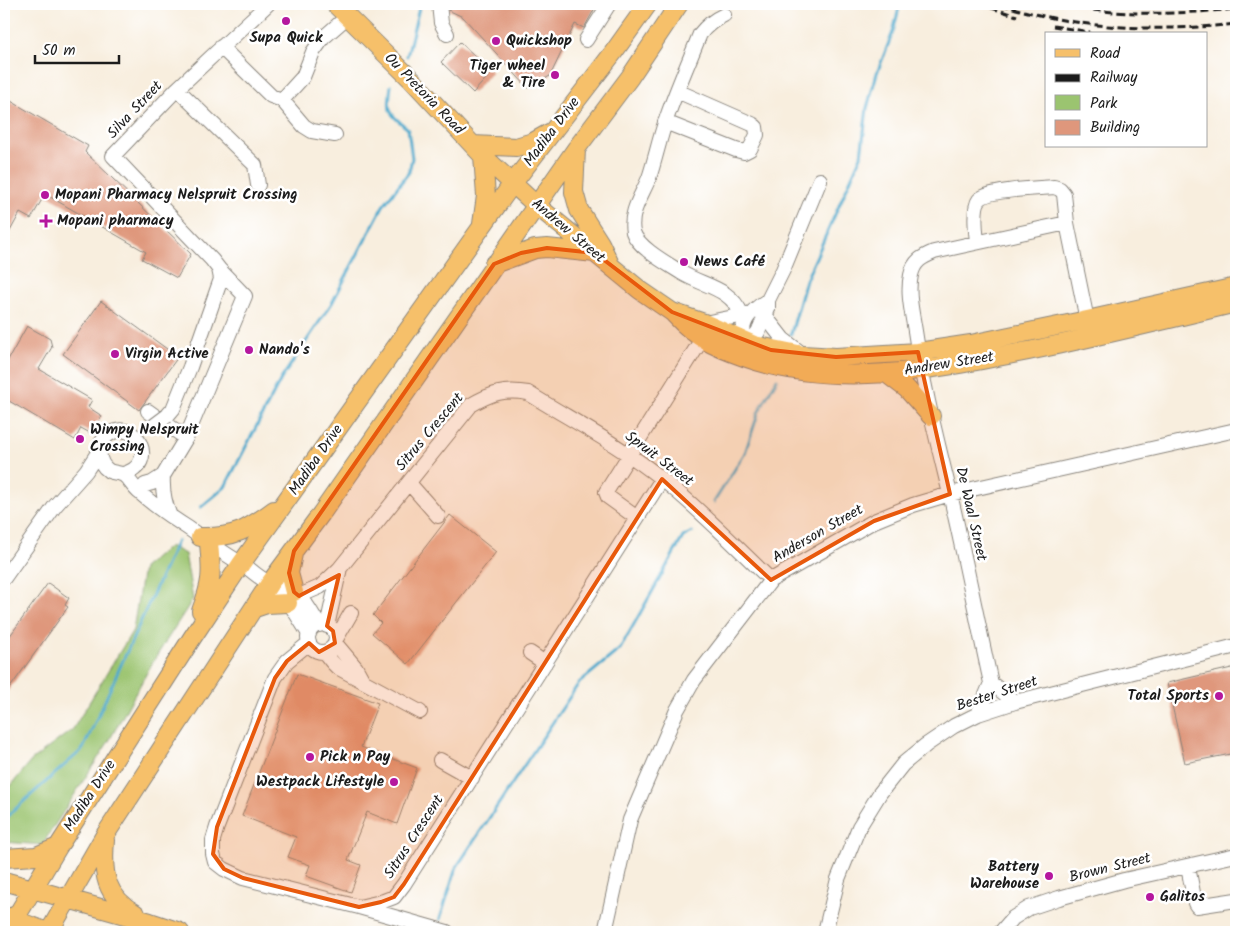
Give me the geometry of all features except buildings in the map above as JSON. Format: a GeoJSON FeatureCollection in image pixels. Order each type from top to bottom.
{"type":"FeatureCollection","features":[{"type":"Feature","properties":{"kind":"main road","name":"Madiba Drive"},"geometry":{"type":"LineString","coordinates":[[8,922],[33,890],[58,848],[241,564],[513,183],[613,53],[648,4]]}},
{"type":"Feature","properties":{"kind":"main road","name":"Madiba Drive"},"geometry":{"type":"LineString","coordinates":[[48,932],[105,835],[270,583],[494,264],[630,77],[679,4]]}},
{"type":"Feature","properties":{"kind":"main road","name":"Ou Pretoria Road"},"geometry":{"type":"LineString","coordinates":[[342,10],[478,150],[513,183]]}},
{"type":"Feature","properties":{"kind":"main road"},"geometry":{"type":"LineString","coordinates":[[482,227],[486,196],[478,150],[516,147],[533,142],[552,132]]}},
{"type":"Feature","properties":{"kind":"main road"},"geometry":{"type":"LineString","coordinates":[[576,149],[574,192],[579,210],[600,244],[610,265]]}},
{"type":"Feature","properties":{"kind":"main road","name":"Andrew Street"},"geometry":{"type":"LineString","coordinates":[[513,183],[536,205],[640,290],[703,331],[722,350],[769,366],[834,374],[922,370],[974,362],[1091,338],[1236,303]]}},
{"type":"Feature","properties":{"kind":"main road"},"geometry":{"type":"LineString","coordinates":[[494,264],[534,249],[547,248],[595,253]]}},
{"type":"Feature","properties":{"kind":"main road","name":"Andrew Street"},"geometry":{"type":"LineString","coordinates":[[703,331],[771,350],[803,355],[836,357],[918,352],[971,344],[1236,287]]}},
{"type":"Feature","properties":{"kind":"main road"},"geometry":{"type":"LineString","coordinates":[[886,373],[907,388],[931,416]]}},
{"type":"Feature","properties":{"kind":"main road"},"geometry":{"type":"LineString","coordinates":[[192,638],[212,574],[204,540],[240,532],[258,522],[288,500]]}},
{"type":"Feature","properties":{"kind":"main road"},"geometry":{"type":"LineString","coordinates":[[255,608],[294,597],[289,573],[294,551]]}},
{"type":"Feature","properties":{"kind":"main road"},"geometry":{"type":"LineString","coordinates":[[105,835],[103,859],[109,888],[123,906],[150,922]]}},
{"type":"Feature","properties":{"kind":"main road"},"geometry":{"type":"LineString","coordinates":[[4,858],[36,856],[58,848]]}},
{"type":"Feature","properties":{"kind":"main road"},"geometry":{"type":"LineString","coordinates":[[4,881],[180,932]]}},
{"type":"Feature","properties":{"kind":"main road"},"geometry":{"type":"LineString","coordinates":[[8,922],[48,932]]}},
{"type":"Feature","properties":{"kind":"street","name":"Silva Street"},"geometry":{"type":"LineString","coordinates":[[219,269],[114,156],[177,88],[268,4]]}},
{"type":"Feature","properties":{"kind":"street"},"geometry":{"type":"LineString","coordinates":[[439,4],[441,23],[446,34]]}},
{"type":"Feature","properties":{"kind":"street"},"geometry":{"type":"LineString","coordinates":[[586,40],[609,4]]}},
{"type":"Feature","properties":{"kind":"street"},"geometry":{"type":"LineString","coordinates":[[282,100],[303,77],[313,52],[342,10]]}},
{"type":"Feature","properties":{"kind":"street"},"geometry":{"type":"LineString","coordinates":[[724,15],[714,19],[700,34],[665,122],[649,178],[634,212],[632,223],[634,234],[640,243],[689,277],[730,296],[745,315],[743,333],[745,342],[755,361]]}},
{"type":"Feature","properties":{"kind":"street"},"geometry":{"type":"LineString","coordinates":[[222,47],[270,96],[282,100],[304,126],[312,132],[335,135]]}},
{"type":"Feature","properties":{"kind":"street"},"geometry":{"type":"LineString","coordinates":[[177,88],[255,165],[258,185]]}},
{"type":"Feature","properties":{"kind":"street"},"geometry":{"type":"LineString","coordinates":[[665,122],[744,152],[750,149],[757,135],[757,130],[752,124],[677,91]]}},
{"type":"Feature","properties":{"kind":"street"},"geometry":{"type":"LineString","coordinates":[[722,350],[753,338],[758,332],[768,309],[768,300],[820,180]]}},
{"type":"Feature","properties":{"kind":"street"},"geometry":{"type":"LineString","coordinates":[[977,242],[976,208],[978,200],[984,196],[995,193],[1054,187],[1060,189],[1064,194],[1067,223],[1087,320]]}},
{"type":"Feature","properties":{"kind":"street","name":"De Waal Street"},"geometry":{"type":"LineString","coordinates":[[991,683],[918,352],[910,293],[913,267],[920,258],[934,252],[1067,223]]}},
{"type":"Feature","properties":{"kind":"street"},"geometry":{"type":"LineString","coordinates":[[138,441],[173,409],[216,296],[221,279],[219,269]]}},
{"type":"Feature","properties":{"kind":"street"},"geometry":{"type":"LineString","coordinates":[[144,485],[152,483],[163,476],[186,438],[245,296],[219,269]]}},
{"type":"Feature","properties":{"kind":"street"},"geometry":{"type":"LineString","coordinates":[[637,518],[607,495],[606,492],[703,331],[745,315],[768,300]]}},
{"type":"Feature","properties":{"kind":"street"},"geometry":{"type":"LineString","coordinates":[[765,316],[783,339],[803,355]]}},
{"type":"Feature","properties":{"kind":"street","name":"Spruit Street"},"geometry":{"type":"LineString","coordinates":[[511,390],[528,393],[630,455],[694,506],[771,580]]}},
{"type":"Feature","properties":{"kind":"street","name":"Sitrus Crescent"},"geometry":{"type":"LineString","coordinates":[[511,390],[486,396],[470,405],[340,568],[319,628],[287,660],[275,678],[217,827],[213,840],[213,854],[215,862],[224,869],[243,878],[359,907],[394,897],[662,479]]}},
{"type":"Feature","properties":{"kind":"street"},"geometry":{"type":"LineString","coordinates":[[148,411],[186,438]]}},
{"type":"Feature","properties":{"kind":"street","name":"Anderson Street"},"geometry":{"type":"LineString","coordinates":[[605,932],[630,820],[677,710],[694,680],[771,580],[874,521],[913,505],[950,494],[1236,430]]}},
{"type":"Feature","properties":{"kind":"street"},"geometry":{"type":"LineString","coordinates":[[4,578],[55,506],[86,471],[104,439],[114,432],[125,432],[138,441],[142,451],[140,463],[144,485],[152,503]]}},
{"type":"Feature","properties":{"kind":"street"},"geometry":{"type":"LineString","coordinates":[[99,450],[100,460],[111,472],[123,474],[133,470],[140,463]]}},
{"type":"Feature","properties":{"kind":"street"},"geometry":{"type":"LineString","coordinates":[[86,471],[106,468]]}},
{"type":"Feature","properties":{"kind":"street"},"geometry":{"type":"LineString","coordinates":[[123,474],[152,503],[270,583],[276,594],[294,597],[320,586],[340,568]]}},
{"type":"Feature","properties":{"kind":"street"},"geometry":{"type":"LineString","coordinates":[[163,476],[162,490],[170,516]]}},
{"type":"Feature","properties":{"kind":"street"},"geometry":{"type":"LineString","coordinates":[[408,483],[438,516]]}},
{"type":"Feature","properties":{"kind":"street"},"geometry":{"type":"LineString","coordinates":[[294,597],[319,628],[333,631],[332,645]]}},
{"type":"Feature","properties":{"kind":"street"},"geometry":{"type":"LineString","coordinates":[[319,628],[315,650],[332,645],[351,613]]}},
{"type":"Feature","properties":{"kind":"street"},"geometry":{"type":"LineString","coordinates":[[332,645],[356,668],[363,682],[420,712]]}},
{"type":"Feature","properties":{"kind":"street","name":"Bester Street"},"geometry":{"type":"LineString","coordinates":[[825,932],[838,879],[859,826],[880,793],[903,764],[926,745],[954,726],[978,714],[1015,702],[1236,646]]}},
{"type":"Feature","properties":{"kind":"street"},"geometry":{"type":"LineString","coordinates":[[530,653],[545,663]]}},
{"type":"Feature","properties":{"kind":"street"},"geometry":{"type":"LineString","coordinates":[[978,714],[991,683],[1015,702]]}},
{"type":"Feature","properties":{"kind":"street"},"geometry":{"type":"LineString","coordinates":[[440,760],[472,778]]}},
{"type":"Feature","properties":{"kind":"street","name":"Brown Street"},"geometry":{"type":"LineString","coordinates":[[1001,932],[1013,918],[1029,908],[1059,898],[1124,880],[1236,855]]}},
{"type":"Feature","properties":{"kind":"street"},"geometry":{"type":"LineString","coordinates":[[1188,867],[1197,906],[1236,900]]}},
{"type":"Feature","properties":{"kind":"street"},"geometry":{"type":"LineString","coordinates":[[394,897],[397,912],[414,924]]}},
{"type":"Feature","properties":{"kind":"street"},"geometry":{"type":"LineString","coordinates":[[359,907],[447,932]]}},
{"type":"Feature","properties":{"kind":"highlighted area"},"geometry":{"type":"Polygon","coordinates":[[[547,248],[595,253],[672,312],[771,350],[836,357],[918,352],[950,494],[874,521],[771,580],[662,479],[404,884],[394,897],[381,902],[359,907],[243,878],[224,869],[213,854],[217,827],[275,678],[287,661],[309,643],[319,652],[335,643],[333,631],[327,626],[339,575],[299,596],[294,592],[289,573],[294,551],[494,264],[521,253],[547,248]]]}},
{"type":"Feature","properties":{"kind":"green space"},"geometry":{"type":"Polygon","coordinates":[[[170,546],[185,554],[193,599],[154,660],[109,741],[42,845],[4,842],[4,794],[31,761],[73,729],[133,630],[143,568],[170,546]]]}},
{"type":"Feature","properties":{"kind":"waterway"},"geometry":{"type":"LineString","coordinates":[[407,56],[420,4]]}},
{"type":"Feature","properties":{"kind":"waterway"},"geometry":{"type":"LineString","coordinates":[[791,334],[806,280],[861,156],[867,108],[877,73],[893,32],[900,4]]}},
{"type":"Feature","properties":{"kind":"waterway"},"geometry":{"type":"LineString","coordinates":[[201,507],[225,487],[281,379],[332,303],[383,206],[409,172],[412,158],[408,129],[396,119],[389,107],[391,86]]}},
{"type":"Feature","properties":{"kind":"waterway"},"geometry":{"type":"LineString","coordinates":[[714,502],[745,453],[759,411],[777,379]]}},
{"type":"Feature","properties":{"kind":"waterway"},"geometry":{"type":"LineString","coordinates":[[440,919],[456,868],[579,683],[620,649],[683,537],[692,532]]}},
{"type":"Feature","properties":{"kind":"waterway"},"geometry":{"type":"LineString","coordinates":[[4,819],[83,749],[177,541]]}},
{"type":"Feature","properties":{"kind":"railway"},"geometry":{"type":"LineString","coordinates":[[979,4],[1017,16]]}},
{"type":"Feature","properties":{"kind":"railway"},"geometry":{"type":"LineString","coordinates":[[1001,4],[1059,19],[1117,27],[1176,28],[1236,24]]}},
{"type":"Feature","properties":{"kind":"railway"},"geometry":{"type":"LineString","coordinates":[[1058,4],[1124,13],[1170,13],[1236,9]]}},
{"type":"Feature","properties":{"kind":"railway"},"geometry":{"type":"LineString","coordinates":[[1053,26],[1090,32]]}},
{"type":"Feature","properties":{"kind":"place","name":"Supa Quick"},"geometry":{"type":"Point","coordinates":[286,21]}},
{"type":"Feature","properties":{"kind":"place","name":"Quickshop"},"geometry":{"type":"Point","coordinates":[496,41]}},
{"type":"Feature","properties":{"kind":"place","name":"Tiger wheel & Tire"},"geometry":{"type":"Point","coordinates":[555,75]}},
{"type":"Feature","properties":{"kind":"place","name":"Mopani Pharmacy Nelspruit Crossing"},"geometry":{"type":"Point","coordinates":[45,195]}},
{"type":"Feature","properties":{"kind":"place","name":"Mopani pharmacy"},"geometry":{"type":"Point","coordinates":[46,221]}},
{"type":"Feature","properties":{"kind":"place","name":"News Café"},"geometry":{"type":"Point","coordinates":[684,262]}},
{"type":"Feature","properties":{"kind":"place","name":"Nando's"},"geometry":{"type":"Point","coordinates":[249,350]}},
{"type":"Feature","properties":{"kind":"place","name":"Virgin Active"},"geometry":{"type":"Point","coordinates":[115,354]}},
{"type":"Feature","properties":{"kind":"place","name":"Wimpy Nelspruit Crossing"},"geometry":{"type":"Point","coordinates":[80,439]}},
{"type":"Feature","properties":{"kind":"place","name":"Total Sports"},"geometry":{"type":"Point","coordinates":[1219,696]}},
{"type":"Feature","properties":{"kind":"place","name":"Pick n Pay"},"geometry":{"type":"Point","coordinates":[310,757]}},
{"type":"Feature","properties":{"kind":"place","name":"Westpack Lifestyle"},"geometry":{"type":"Point","coordinates":[394,782]}},
{"type":"Feature","properties":{"kind":"place","name":"Battery Warehouse"},"geometry":{"type":"Point","coordinates":[1049,876]}},
{"type":"Feature","properties":{"kind":"place","name":"Galitos"},"geometry":{"type":"Point","coordinates":[1150,897]}}]}
